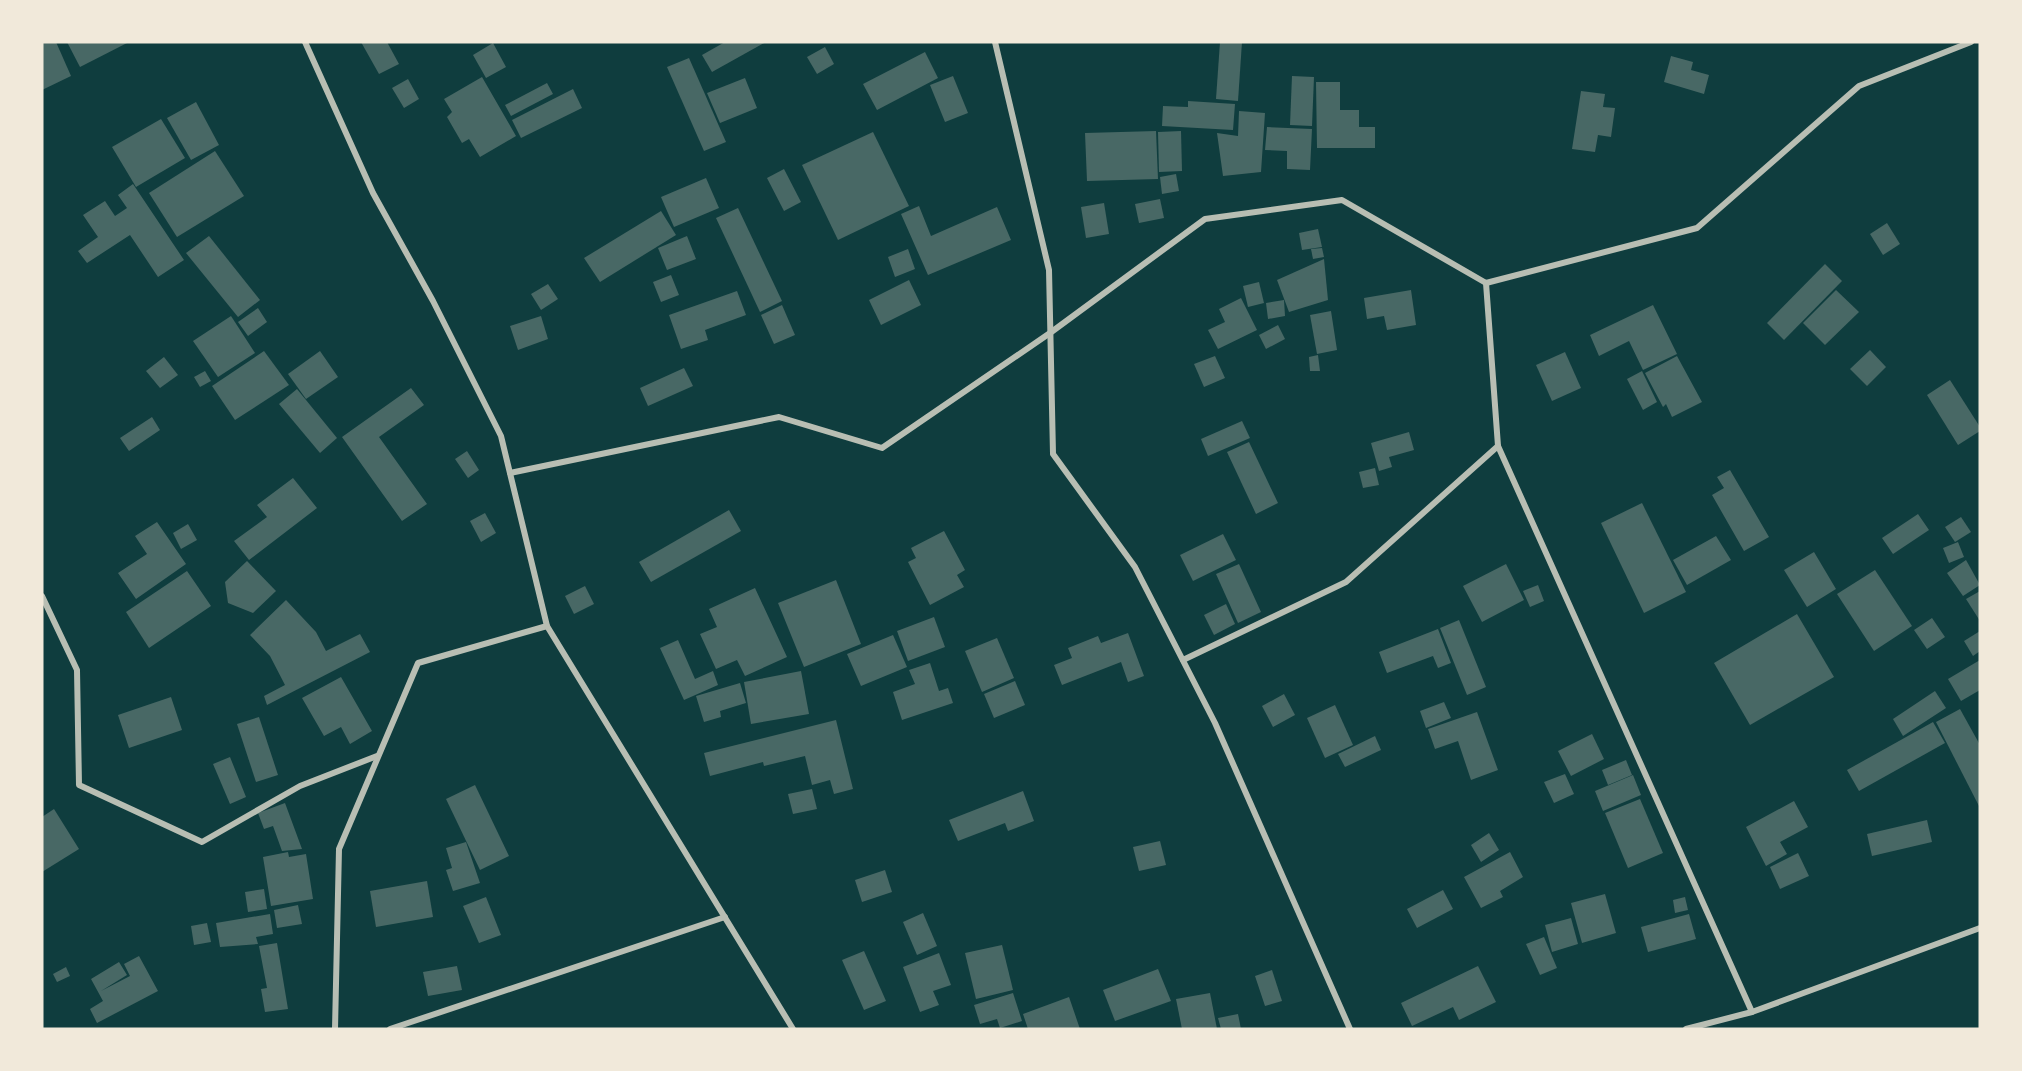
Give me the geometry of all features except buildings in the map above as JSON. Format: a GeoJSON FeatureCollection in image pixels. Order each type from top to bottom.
{"type":"FeatureCollection","features":[{"type":"Feature","properties":{"kind":"street"},"geometry":{"type":"LineString","coordinates":[[305,42],[373,193],[434,301],[501,436],[547,626],[793,1029]]}},
{"type":"Feature","properties":{"kind":"street"},"geometry":{"type":"LineString","coordinates":[[995,42],[1049,270],[1053,453],[1135,567],[1183,660],[1215,723],[1350,1029]]}},
{"type":"Feature","properties":{"kind":"street"},"geometry":{"type":"LineString","coordinates":[[510,473],[779,417],[882,448],[1050,333],[1205,219],[1342,200],[1486,283],[1697,228],[1859,86],[1971,42]]}},
{"type":"Feature","properties":{"kind":"street"},"geometry":{"type":"LineString","coordinates":[[1486,283],[1498,446],[1752,1012]]}},
{"type":"Feature","properties":{"kind":"street"},"geometry":{"type":"LineString","coordinates":[[1183,660],[1346,582],[1498,446]]}},
{"type":"Feature","properties":{"kind":"street"},"geometry":{"type":"LineString","coordinates":[[42,597],[77,670],[79,785],[202,842],[300,786],[377,756]]}},
{"type":"Feature","properties":{"kind":"street"},"geometry":{"type":"LineString","coordinates":[[335,1029],[339,849],[418,663],[547,626]]}},
{"type":"Feature","properties":{"kind":"street"},"geometry":{"type":"LineString","coordinates":[[390,1029],[725,917]]}},
{"type":"Feature","properties":{"kind":"street"},"geometry":{"type":"LineString","coordinates":[[1686,1029],[1752,1012],[1980,928]]}}]}
